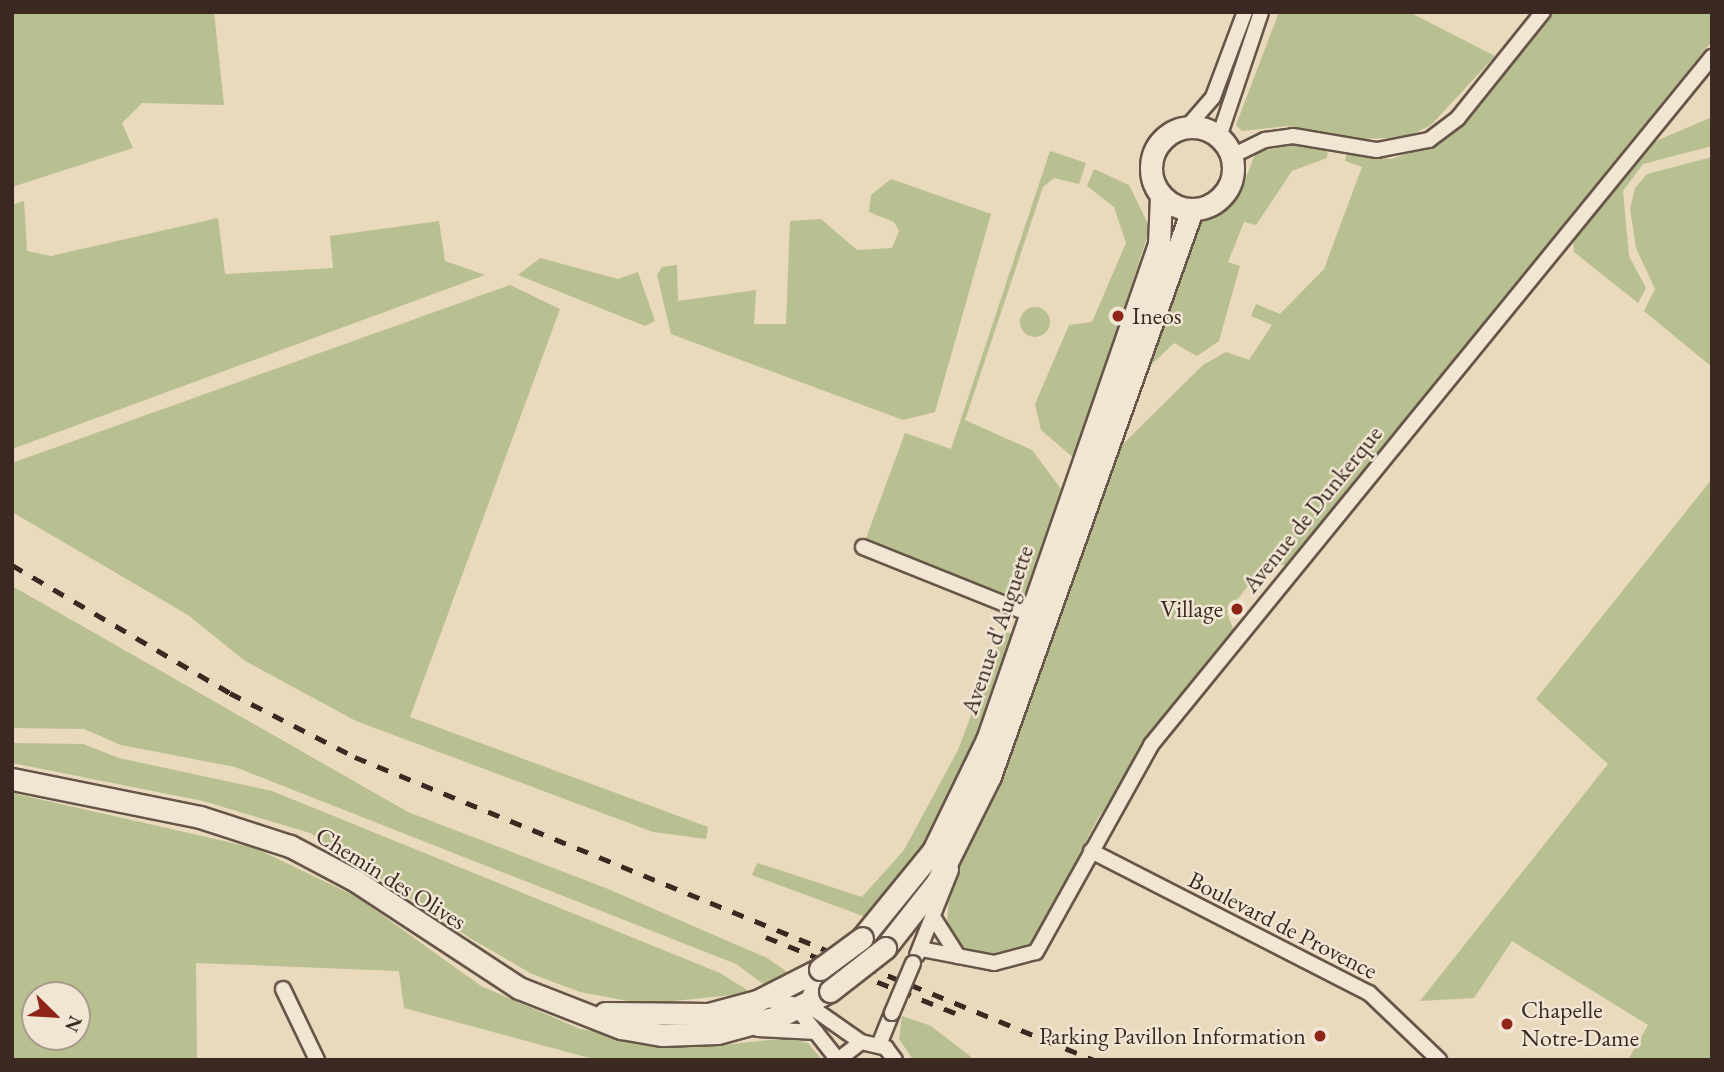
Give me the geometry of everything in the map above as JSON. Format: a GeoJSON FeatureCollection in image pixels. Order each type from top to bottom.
{"type":"FeatureCollection","features":[{"type":"Feature","properties":{"kind":"main road"},"geometry":{"type":"LineString","coordinates":[[1188,126],[1219,137],[1232,156],[1224,195],[1192,210],[1161,197],[1150,165],[1157,145],[1188,126]]}},
{"type":"Feature","properties":{"kind":"main road","name":"Avenue d'Auguette"},"geometry":{"type":"LineString","coordinates":[[803,1004],[816,980],[862,938],[913,880],[951,817],[987,740],[1159,244],[1161,197]]}},
{"type":"Feature","properties":{"kind":"main road","name":"Avenue d'Auguette"},"geometry":{"type":"LineString","coordinates":[[757,1001],[816,980],[885,948],[957,848],[1001,749],[1192,210]]}},
{"type":"Feature","properties":{"kind":"main road","name":"Chemin des Olives"},"geometry":{"type":"LineString","coordinates":[[12,779],[200,817],[290,846],[356,881],[502,979],[569,1010],[642,1033],[717,1032],[803,1004]]}},
{"type":"Feature","properties":{"kind":"main road","name":"Chemin des Olives"},"geometry":{"type":"LineString","coordinates":[[569,1010],[685,1017],[757,1001]]}},
{"type":"Feature","properties":{"kind":"street"},"geometry":{"type":"LineString","coordinates":[[1188,126],[1213,97],[1245,12]]}},
{"type":"Feature","properties":{"kind":"street"},"geometry":{"type":"LineString","coordinates":[[1219,137],[1261,12]]}},
{"type":"Feature","properties":{"kind":"street"},"geometry":{"type":"LineString","coordinates":[[1232,156],[1265,140],[1293,136],[1377,150],[1429,140],[1458,118],[1543,12]]}},
{"type":"Feature","properties":{"kind":"street","name":"Avenue de Dunkerque"},"geometry":{"type":"LineString","coordinates":[[920,949],[959,957],[1009,962],[1036,953],[1151,745],[1712,57]]}},
{"type":"Feature","properties":{"kind":"street"},"geometry":{"type":"LineString","coordinates":[[863,547],[1030,614]]}},
{"type":"Feature","properties":{"kind":"street"},"geometry":{"type":"LineString","coordinates":[[879,1045],[913,963],[935,920],[957,848]]}},
{"type":"Feature","properties":{"kind":"street","name":"Boulevard de Provence"},"geometry":{"type":"LineString","coordinates":[[1091,851],[1369,993],[1439,1060]]}},
{"type":"Feature","properties":{"kind":"street"},"geometry":{"type":"LineString","coordinates":[[935,920],[959,957]]}},
{"type":"Feature","properties":{"kind":"street"},"geometry":{"type":"LineString","coordinates":[[283,989],[317,1060]]}},
{"type":"Feature","properties":{"kind":"street","name":"Chemin des Olives"},"geometry":{"type":"LineString","coordinates":[[757,1001],[803,1004],[861,1042]]}},
{"type":"Feature","properties":{"kind":"street"},"geometry":{"type":"LineString","coordinates":[[803,1004],[805,1021],[838,1060],[861,1042],[879,1045],[895,1060]]}},
{"type":"Feature","properties":{"kind":"street","name":"Chemin des Olives"},"geometry":{"type":"LineString","coordinates":[[717,1032],[816,1032]]}},
{"type":"Feature","properties":{"kind":"green space"},"geometry":{"type":"Polygon","coordinates":[[[12,12],[214,12],[224,105],[142,103],[122,123],[133,148],[12,187],[12,12]]]}},
{"type":"Feature","properties":{"kind":"green space"},"geometry":{"type":"Polygon","coordinates":[[[1279,12],[1409,12],[1495,56],[1431,125],[1407,137],[1364,139],[1287,126],[1242,131],[1236,125],[1279,12]]]}},
{"type":"Feature","properties":{"kind":"green space"},"geometry":{"type":"Polygon","coordinates":[[[1551,12],[1712,12],[1712,41],[1286,565],[1264,565],[1227,613],[1234,631],[1162,719],[1097,820],[1031,948],[998,956],[964,949],[947,925],[949,896],[1196,226],[1237,200],[1256,152],[1297,144],[1328,149],[1327,158],[1292,171],[1256,225],[1244,222],[1228,262],[1240,266],[1219,341],[1197,356],[1174,343],[1150,366],[1122,445],[1203,365],[1226,352],[1249,360],[1272,325],[1251,316],[1256,304],[1280,314],[1324,269],[1362,167],[1345,161],[1347,152],[1391,159],[1436,144],[1460,127],[1551,12]]]}},
{"type":"Feature","properties":{"kind":"green space"},"geometry":{"type":"Polygon","coordinates":[[[1712,117],[1712,146],[1643,164],[1623,191],[1629,256],[1646,288],[1638,303],[1574,252],[1573,241],[1656,141],[1712,117]]]}},
{"type":"Feature","properties":{"kind":"green space"},"geometry":{"type":"Polygon","coordinates":[[[1050,151],[1086,163],[1079,184],[1054,178],[1043,187],[965,420],[1032,450],[1061,489],[1026,602],[865,541],[905,433],[951,449],[1050,151]]]}},
{"type":"Feature","properties":{"kind":"green space"},"geometry":{"type":"Polygon","coordinates":[[[1712,157],[1712,367],[1644,311],[1655,289],[1636,248],[1630,209],[1635,188],[1647,174],[1712,157]]]}},
{"type":"Feature","properties":{"kind":"green space"},"geometry":{"type":"Polygon","coordinates":[[[1094,169],[1129,185],[1150,228],[1075,459],[1041,430],[1035,404],[1069,325],[1092,322],[1126,243],[1114,207],[1087,186],[1094,169]]]}},
{"type":"Feature","properties":{"kind":"green space"},"geometry":{"type":"Polygon","coordinates":[[[891,179],[991,214],[935,412],[903,420],[671,334],[657,275],[662,267],[677,265],[678,301],[756,290],[754,324],[786,324],[790,221],[821,219],[857,250],[892,248],[899,231],[894,222],[869,212],[871,195],[891,179]]]}},
{"type":"Feature","properties":{"kind":"green space"},"geometry":{"type":"Polygon","coordinates":[[[24,201],[27,251],[51,256],[218,218],[225,274],[333,268],[330,236],[439,221],[445,261],[485,275],[12,449],[12,205],[24,201]]]}},
{"type":"Feature","properties":{"kind":"green space"},"geometry":{"type":"Polygon","coordinates":[[[540,258],[618,279],[638,272],[655,321],[645,326],[518,275],[540,258]]]}},
{"type":"Feature","properties":{"kind":"green space"},"geometry":{"type":"Polygon","coordinates":[[[510,285],[560,309],[410,717],[708,827],[706,839],[653,832],[356,721],[245,661],[188,615],[12,512],[12,463],[510,285]]]}},
{"type":"Feature","properties":{"kind":"green space"},"geometry":{"type":"Polygon","coordinates":[[[1035,307],[1045,312],[1050,322],[1045,332],[1035,337],[1025,332],[1020,322],[1025,312],[1035,307]]]}},
{"type":"Feature","properties":{"kind":"green space"},"geometry":{"type":"Polygon","coordinates":[[[1712,479],[1712,1060],[1628,1060],[1648,1025],[1512,941],[1474,998],[1420,1001],[1608,764],[1536,699],[1712,479]]]}},
{"type":"Feature","properties":{"kind":"green space"},"geometry":{"type":"Polygon","coordinates":[[[12,586],[408,812],[608,889],[767,958],[793,976],[770,989],[736,964],[235,767],[121,745],[84,729],[12,728],[12,586]]]}},
{"type":"Feature","properties":{"kind":"green space"},"geometry":{"type":"Polygon","coordinates":[[[1003,631],[1013,634],[963,771],[917,865],[871,919],[752,875],[757,863],[862,897],[904,850],[958,750],[1003,631]]]}},
{"type":"Feature","properties":{"kind":"green space"},"geometry":{"type":"Polygon","coordinates":[[[12,743],[83,744],[119,758],[272,791],[720,973],[752,993],[644,1004],[580,992],[532,974],[470,938],[310,833],[203,801],[12,763],[12,743]]]}},
{"type":"Feature","properties":{"kind":"green space"},"geometry":{"type":"Polygon","coordinates":[[[12,793],[255,848],[357,897],[481,986],[580,1029],[703,1047],[788,1038],[808,1043],[822,1060],[597,1060],[404,1008],[399,971],[196,963],[197,1060],[12,1060],[12,793]]]}},
{"type":"Feature","properties":{"kind":"green space"},"geometry":{"type":"Polygon","coordinates":[[[902,1016],[931,1026],[975,1060],[912,1058],[899,1039],[902,1016]]]}},
{"type":"Feature","properties":{"kind":"railway"},"geometry":{"type":"LineString","coordinates":[[12,565],[230,693],[355,757],[1094,1060]]}},
{"type":"Feature","properties":{"kind":"railway"},"geometry":{"type":"LineString","coordinates":[[766,937],[958,1014]]}},
{"type":"Feature","properties":{"kind":"place","name":"Ineos"},"geometry":{"type":"Point","coordinates":[1118,316]}},
{"type":"Feature","properties":{"kind":"place","name":"Village"},"geometry":{"type":"Point","coordinates":[1237,609]}},
{"type":"Feature","properties":{"kind":"place","name":"Chapelle Notre-Dame"},"geometry":{"type":"Point","coordinates":[1507,1024]}},
{"type":"Feature","properties":{"kind":"place","name":"Parking Pavillon Information"},"geometry":{"type":"Point","coordinates":[1320,1036]}}]}
